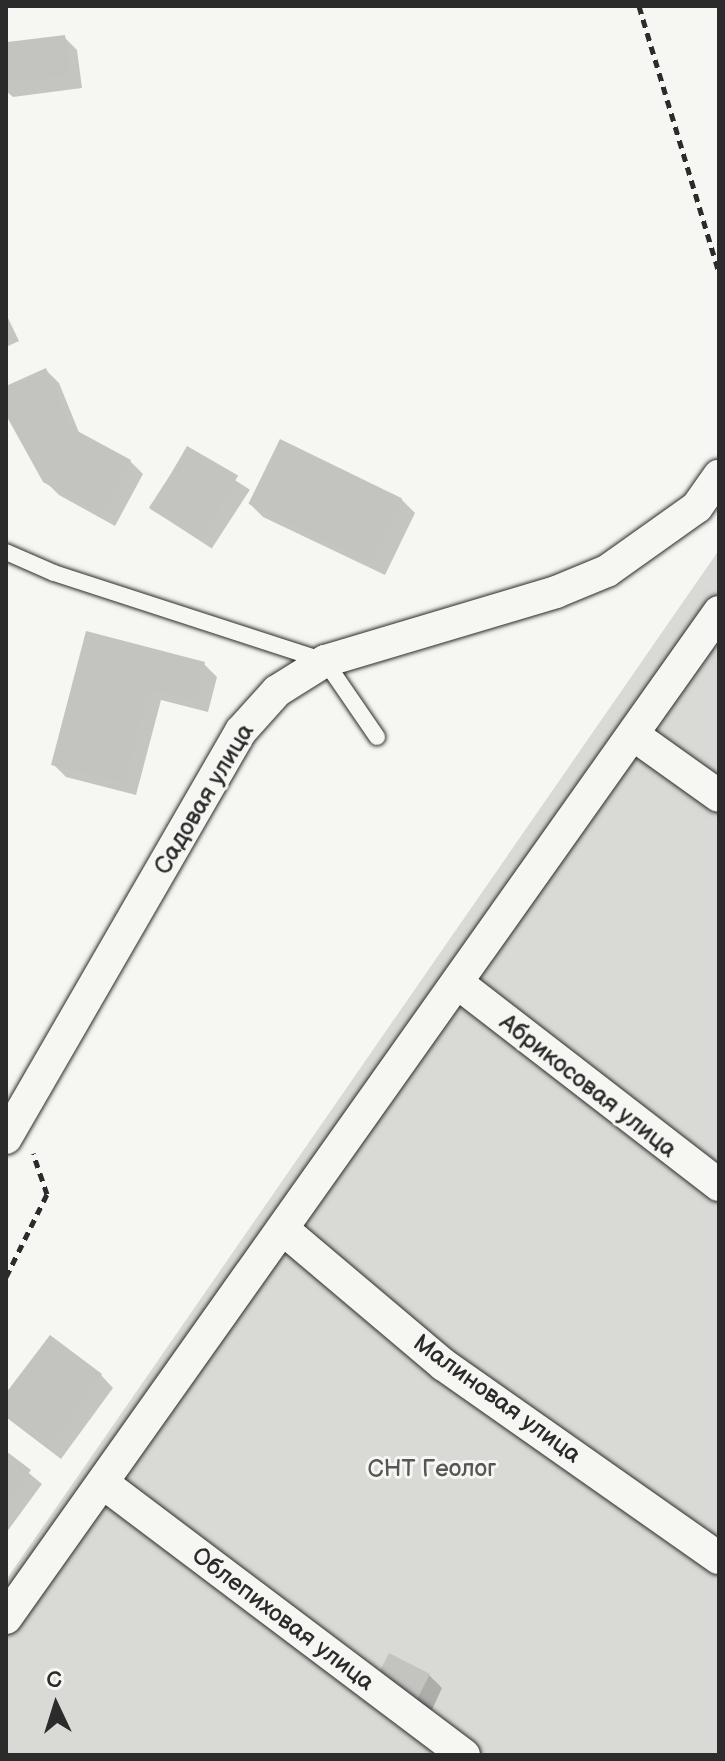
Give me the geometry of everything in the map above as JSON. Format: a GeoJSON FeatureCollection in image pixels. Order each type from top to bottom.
{"type":"FeatureCollection","features":[{"type":"Feature","properties":{"kind":"street","name":"Садовая улица"},"geometry":{"type":"LineString","coordinates":[[10,1124],[241,731],[277,691],[325,661],[556,592],[607,571],[697,507],[719,476]]}},
{"type":"Feature","properties":{"kind":"street"},"geometry":{"type":"LineString","coordinates":[[6,1618],[635,736],[719,612]]}},
{"type":"Feature","properties":{"kind":"street"},"geometry":{"type":"LineString","coordinates":[[635,736],[719,796]]}},
{"type":"Feature","properties":{"kind":"street","name":"Абрикосовая улица"},"geometry":{"type":"LineString","coordinates":[[459,984],[719,1185]]}},
{"type":"Feature","properties":{"kind":"street","name":"Малиновая улица"},"geometry":{"type":"LineString","coordinates":[[284,1230],[444,1365],[719,1558]]}},
{"type":"Feature","properties":{"kind":"street","name":"Облепиховая улица"},"geometry":{"type":"LineString","coordinates":[[103,1483],[464,1755]]}},
{"type":"Feature","properties":{"kind":"lane"},"geometry":{"type":"LineString","coordinates":[[6,552],[54,573],[325,661],[377,737]]}},
{"type":"Feature","properties":{"kind":"path"},"geometry":{"type":"LineString","coordinates":[[639,6],[719,272]]}},
{"type":"Feature","properties":{"kind":"path"},"geometry":{"type":"LineString","coordinates":[[6,1277],[47,1194],[10,1124]]}},
{"type":"Feature","properties":{"kind":"green space","name":"СНТ Геолог"},"geometry":{"type":"Polygon","coordinates":[[[719,550],[719,1755],[6,1755],[6,1580],[719,550]]]}},
{"type":"Feature","properties":{"kind":"building"},"geometry":{"type":"Polygon","coordinates":[[[65,35],[70,75],[10,82],[6,42],[65,35]]]}},
{"type":"Feature","properties":{"kind":"building"},"geometry":{"type":"Polygon","coordinates":[[[46,368],[70,427],[131,460],[102,515],[43,482],[6,415],[6,386],[46,368]]]}},
{"type":"Feature","properties":{"kind":"building"},"geometry":{"type":"Polygon","coordinates":[[[280,439],[402,499],[371,563],[248,504],[280,439]]]}},
{"type":"Feature","properties":{"kind":"building"},"geometry":{"type":"Polygon","coordinates":[[[187,446],[238,476],[202,539],[151,509],[187,446]]]}},
{"type":"Feature","properties":{"kind":"building"},"geometry":{"type":"Polygon","coordinates":[[[86,631],[205,662],[195,701],[149,689],[124,783],[51,765],[86,631]]]}},
{"type":"Feature","properties":{"kind":"building"},"geometry":{"type":"Polygon","coordinates":[[[50,1335],[102,1374],[47,1448],[6,1417],[6,1393],[50,1335]]]}},
{"type":"Feature","properties":{"kind":"building"},"geometry":{"type":"Polygon","coordinates":[[[6,1451],[31,1470],[6,1502],[6,1451]]]}},
{"type":"Feature","properties":{"kind":"building"},"geometry":{"type":"Polygon","coordinates":[[[389,1653],[430,1674],[415,1702],[374,1682],[389,1653]]]}}]}
